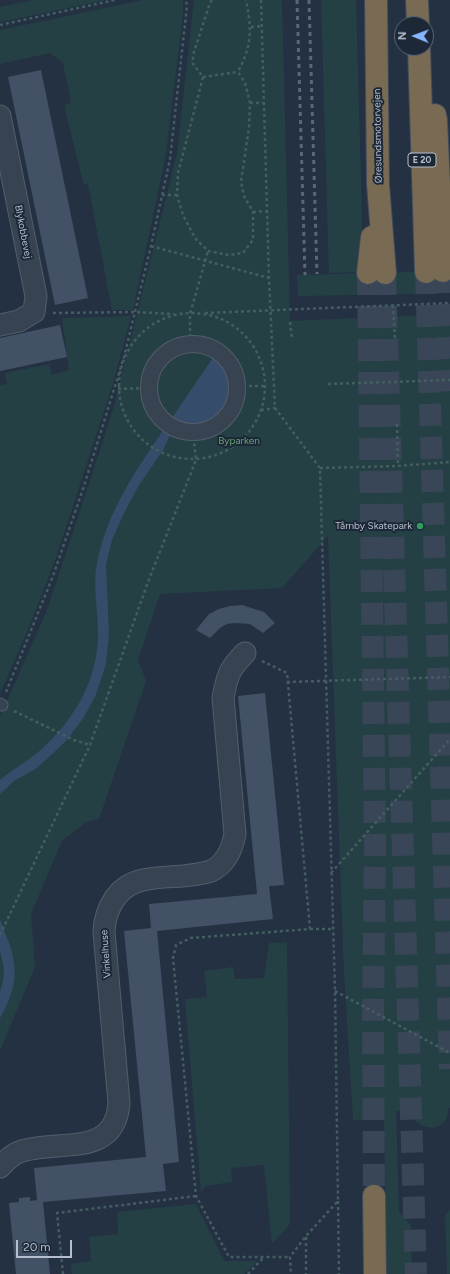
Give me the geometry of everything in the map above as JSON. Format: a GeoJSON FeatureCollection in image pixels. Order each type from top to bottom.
{"type":"FeatureCollection","features":[{"type":"Feature","properties":{"kind":"highway","name":"Øresundsmotorvejen"},"geometry":{"type":"LineString","coordinates":[[376,0],[378,184],[376,273]]}},
{"type":"Feature","properties":{"kind":"highway"},"geometry":{"type":"LineString","coordinates":[[418,0],[418,16]]}},
{"type":"Feature","properties":{"kind":"highway","name":"E 20"},"geometry":{"type":"LineString","coordinates":[[419,56],[435,272]]}},
{"type":"Feature","properties":{"kind":"highway"},"geometry":{"type":"LineString","coordinates":[[374,1196],[375,1274]]}},
{"type":"Feature","properties":{"kind":"street","name":"Blykobbevej"},"geometry":{"type":"LineString","coordinates":[[0,116],[36,296],[34,312]]}},
{"type":"Feature","properties":{"kind":"street"},"geometry":{"type":"LineString","coordinates":[[0,325],[19,321],[34,312]]}},
{"type":"Feature","properties":{"kind":"street"},"geometry":{"type":"LineString","coordinates":[[190,343],[202,344],[213,348],[223,355],[235,374],[237,386],[236,398],[232,409],[225,419],[216,426],[205,431],[193,433],[171,427],[162,420],[154,411],[148,388],[150,375],[156,363],[165,353],[177,346],[190,343]]}},
{"type":"Feature","properties":{"kind":"street","name":"Vinkelhuse"},"geometry":{"type":"LineString","coordinates":[[0,1167],[7,1159],[18,1152],[30,1149],[87,1143],[98,1140],[114,1125],[118,1114],[119,1103],[104,932],[108,909],[122,890],[132,884],[142,880],[199,874],[210,871],[220,865],[228,856],[233,846],[235,834],[223,698],[226,679],[234,663],[245,653]]}},
{"type":"Feature","properties":{"kind":"path"},"geometry":{"type":"LineString","coordinates":[[0,25],[115,0]]}},
{"type":"Feature","properties":{"kind":"path"},"geometry":{"type":"LineString","coordinates":[[34,312],[62,314],[135,312],[213,315],[234,325],[251,342],[255,349],[262,363],[266,386],[261,410],[247,435],[224,452],[196,460],[180,459],[162,455],[149,447],[131,428],[122,409],[118,389],[120,373],[135,312],[151,246],[171,151],[187,6],[186,0]]}},
{"type":"Feature","properties":{"kind":"path"},"geometry":{"type":"LineString","coordinates":[[203,77],[193,64],[193,55],[212,0]]}},
{"type":"Feature","properties":{"kind":"path"},"geometry":{"type":"LineString","coordinates":[[238,72],[246,56],[251,27],[246,0]]}},
{"type":"Feature","properties":{"kind":"path"},"geometry":{"type":"LineString","coordinates":[[261,0],[269,278],[275,408],[320,468],[335,991],[339,1274]]}},
{"type":"Feature","properties":{"kind":"path"},"geometry":{"type":"LineString","coordinates":[[251,27],[262,26]]}},
{"type":"Feature","properties":{"kind":"path"},"geometry":{"type":"LineString","coordinates":[[203,77],[238,72]]}},
{"type":"Feature","properties":{"kind":"path"},"geometry":{"type":"LineString","coordinates":[[203,77],[178,173],[177,195],[183,215],[195,238],[208,251],[228,255],[243,253],[253,240],[253,212],[244,196],[241,182],[249,128],[250,103],[245,83],[238,72]]}},
{"type":"Feature","properties":{"kind":"path"},"geometry":{"type":"LineString","coordinates":[[250,103],[264,103]]}},
{"type":"Feature","properties":{"kind":"path"},"geometry":{"type":"LineString","coordinates":[[162,195],[177,195]]}},
{"type":"Feature","properties":{"kind":"path"},"geometry":{"type":"LineString","coordinates":[[253,212],[267,211]]}},
{"type":"Feature","properties":{"kind":"path"},"geometry":{"type":"LineString","coordinates":[[151,246],[269,278]]}},
{"type":"Feature","properties":{"kind":"path"},"geometry":{"type":"LineString","coordinates":[[190,343],[190,314],[208,251]]}},
{"type":"Feature","properties":{"kind":"path"},"geometry":{"type":"LineString","coordinates":[[90,745],[56,732],[1,704],[53,576],[84,486],[124,357],[135,339],[150,325],[169,316],[271,310],[450,303]]}},
{"type":"Feature","properties":{"kind":"path"},"geometry":{"type":"LineString","coordinates":[[393,305],[394,340]]}},
{"type":"Feature","properties":{"kind":"path"},"geometry":{"type":"LineString","coordinates":[[290,322],[292,339]]}},
{"type":"Feature","properties":{"kind":"path"},"geometry":{"type":"LineString","coordinates":[[328,384],[450,380]]}},
{"type":"Feature","properties":{"kind":"path"},"geometry":{"type":"LineString","coordinates":[[237,386],[266,386]]}},
{"type":"Feature","properties":{"kind":"path"},"geometry":{"type":"LineString","coordinates":[[118,389],[148,388]]}},
{"type":"Feature","properties":{"kind":"path"},"geometry":{"type":"LineString","coordinates":[[261,410],[275,408]]}},
{"type":"Feature","properties":{"kind":"path"},"geometry":{"type":"LineString","coordinates":[[396,424],[398,466]]}},
{"type":"Feature","properties":{"kind":"path"},"geometry":{"type":"LineString","coordinates":[[0,935],[90,745],[148,582],[196,460],[193,433]]}},
{"type":"Feature","properties":{"kind":"path"},"geometry":{"type":"LineString","coordinates":[[320,468],[398,466],[450,462]]}},
{"type":"Feature","properties":{"kind":"path"},"geometry":{"type":"LineString","coordinates":[[245,653],[287,673],[310,929]]}},
{"type":"Feature","properties":{"kind":"path"},"geometry":{"type":"LineString","coordinates":[[287,682],[450,677]]}},
{"type":"Feature","properties":{"kind":"path"},"geometry":{"type":"LineString","coordinates":[[331,873],[450,739]]}},
{"type":"Feature","properties":{"kind":"path"},"geometry":{"type":"LineString","coordinates":[[290,1257],[229,1257],[196,1196],[173,958],[176,945],[191,938],[310,929],[333,929]]}},
{"type":"Feature","properties":{"kind":"path"},"geometry":{"type":"LineString","coordinates":[[335,991],[450,1054]]}},
{"type":"Feature","properties":{"kind":"path"},"geometry":{"type":"LineString","coordinates":[[63,1274],[57,1213],[196,1196]]}},
{"type":"Feature","properties":{"kind":"path"},"geometry":{"type":"LineString","coordinates":[[291,1274],[290,1257],[306,1236],[338,1201]]}},
{"type":"Feature","properties":{"kind":"path"},"geometry":{"type":"LineString","coordinates":[[306,1236],[306,1274]]}},
{"type":"Feature","properties":{"kind":"path"},"geometry":{"type":"LineString","coordinates":[[248,1274],[265,1257]]}},
{"type":"Feature","properties":{"kind":"green space"},"geometry":{"type":"Polygon","coordinates":[[[34,0],[106,0],[0,22],[0,7],[34,0]]]}},
{"type":"Feature","properties":{"kind":"green space"},"geometry":{"type":"Polygon","coordinates":[[[143,0],[183,0],[183,14],[166,155],[133,310],[112,310],[88,184],[84,185],[64,105],[71,103],[63,63],[50,53],[0,64],[0,30],[143,0]]]}},
{"type":"Feature","properties":{"kind":"green space","name":"Byparken"},"geometry":{"type":"Polygon","coordinates":[[[194,0],[282,0],[290,321],[450,314],[450,1108],[448,1108],[446,1120],[433,1128],[422,1126],[417,1123],[406,1110],[396,1111],[399,1212],[411,1225],[412,1274],[387,1274],[384,1119],[353,1120],[344,973],[328,536],[282,588],[160,594],[138,660],[146,681],[99,819],[86,822],[62,841],[31,914],[35,967],[0,1051],[0,717],[47,610],[115,402],[177,153],[194,0]]]}},
{"type":"Feature","properties":{"kind":"green space"},"geometry":{"type":"Polygon","coordinates":[[[321,0],[356,0],[362,217],[362,272],[329,273],[321,0]]]}},
{"type":"Feature","properties":{"kind":"green space"},"geometry":{"type":"Polygon","coordinates":[[[450,271],[450,293],[298,296],[297,275],[450,271]]]}},
{"type":"Feature","properties":{"kind":"green space"},"geometry":{"type":"Polygon","coordinates":[[[131,316],[113,384],[56,558],[30,625],[0,694],[0,385],[7,384],[5,373],[49,364],[52,375],[69,370],[62,318],[131,316]]]}},
{"type":"Feature","properties":{"kind":"green space"},"geometry":{"type":"Polygon","coordinates":[[[287,942],[290,1224],[272,1244],[264,1165],[231,1168],[232,1182],[206,1186],[201,1192],[185,999],[207,997],[204,971],[233,967],[235,979],[264,978],[269,943],[287,942]]]}},
{"type":"Feature","properties":{"kind":"green space"},"geometry":{"type":"Polygon","coordinates":[[[196,1204],[224,1261],[258,1261],[244,1274],[72,1274],[71,1264],[91,1261],[89,1237],[118,1234],[117,1212],[196,1204]]]}},
{"type":"Feature","properties":{"kind":"green space"},"geometry":{"type":"Polygon","coordinates":[[[450,1210],[450,1274],[447,1274],[445,1215],[450,1210]]]}},
{"type":"Feature","properties":{"kind":"water"},"geometry":{"type":"Polygon","coordinates":[[[214,356],[226,368],[231,381],[230,394],[224,406],[215,416],[202,422],[188,423],[172,418],[214,356]]]}},
{"type":"Feature","properties":{"kind":"water"},"geometry":{"type":"Polygon","coordinates":[[[166,426],[173,429],[163,450],[139,485],[112,540],[106,565],[109,633],[106,664],[95,697],[82,720],[66,741],[37,768],[14,781],[0,794],[0,780],[37,753],[48,743],[68,721],[83,696],[93,668],[98,639],[95,581],[97,563],[102,544],[108,526],[124,491],[166,426]]]}},
{"type":"Feature","properties":{"kind":"water"},"geometry":{"type":"Polygon","coordinates":[[[0,919],[12,953],[15,971],[12,992],[0,1018],[0,992],[4,968],[0,951],[0,919]]]}},
{"type":"Feature","properties":{"kind":"building"},"geometry":{"type":"Polygon","coordinates":[[[41,70],[88,298],[55,305],[8,77],[41,70]]]}},
{"type":"Feature","properties":{"kind":"building"},"geometry":{"type":"Polygon","coordinates":[[[60,325],[67,357],[0,371],[0,338],[60,325]]]}},
{"type":"Feature","properties":{"kind":"building"},"geometry":{"type":"Polygon","coordinates":[[[242,605],[264,612],[275,623],[263,633],[250,624],[227,624],[220,628],[210,638],[196,630],[209,614],[230,606],[242,605]]]}},
{"type":"Feature","properties":{"kind":"building"},"geometry":{"type":"Polygon","coordinates":[[[265,693],[284,885],[269,886],[273,919],[157,931],[179,1162],[163,1164],[166,1191],[43,1202],[50,1274],[16,1274],[9,1203],[19,1202],[19,1198],[30,1197],[30,1201],[37,1200],[34,1168],[146,1157],[124,931],[151,928],[149,904],[257,894],[238,696],[265,693]]]}},
{"type":"Feature","properties":{"kind":"tunnel"},"geometry":{"type":"LineString","coordinates":[[443,271],[450,391]]}},
{"type":"Feature","properties":{"kind":"tunnel"},"geometry":{"type":"LineString","coordinates":[[426,272],[450,1069]]}},
{"type":"Feature","properties":{"kind":"tunnel"},"geometry":{"type":"LineString","coordinates":[[368,273],[375,844],[373,1022],[374,1196]]}},
{"type":"Feature","properties":{"kind":"tunnel"},"geometry":{"type":"LineString","coordinates":[[385,273],[416,1274]]}},
{"type":"Feature","properties":{"kind":"railway"},"geometry":{"type":"LineString","coordinates":[[297,0],[305,275]]}},
{"type":"Feature","properties":{"kind":"railway"},"geometry":{"type":"LineString","coordinates":[[309,0],[317,274]]}},
{"type":"Feature","properties":{"kind":"place","name":"Tårnby Skatepark"},"geometry":{"type":"Point","coordinates":[420,526]}}]}
